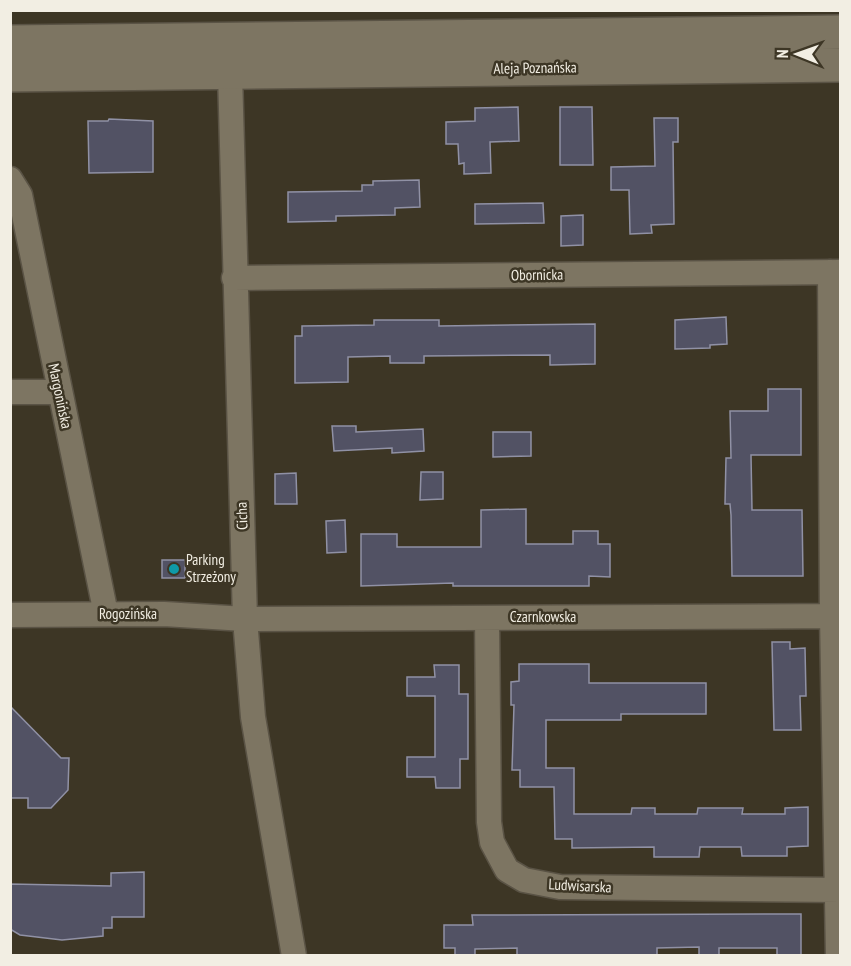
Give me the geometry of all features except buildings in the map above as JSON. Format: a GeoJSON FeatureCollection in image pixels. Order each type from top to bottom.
{"type":"FeatureCollection","features":[{"type":"Feature","properties":{"kind":"main road"},"geometry":{"type":"LineString","coordinates":[[10,42],[231,25],[840,32]]}},
{"type":"Feature","properties":{"kind":"main road"},"geometry":{"type":"LineString","coordinates":[[230,73],[231,25]]}},
{"type":"Feature","properties":{"kind":"main road","name":"Aleja Poznańska"},"geometry":{"type":"LineString","coordinates":[[10,75],[840,65]]}},
{"type":"Feature","properties":{"kind":"street","name":"Cicha"},"geometry":{"type":"LineString","coordinates":[[230,73],[245,619],[253,717],[294,956]]}},
{"type":"Feature","properties":{"kind":"street","name":"Margonińska"},"geometry":{"type":"LineString","coordinates":[[10,179],[20,195],[106,614]]}},
{"type":"Feature","properties":{"kind":"street","name":"Obornicka"},"geometry":{"type":"LineString","coordinates":[[234,278],[835,272]]}},
{"type":"Feature","properties":{"kind":"street"},"geometry":{"type":"LineString","coordinates":[[835,272],[838,956]]}},
{"type":"Feature","properties":{"kind":"street"},"geometry":{"type":"LineString","coordinates":[[10,392],[59,392]]}},
{"type":"Feature","properties":{"kind":"street","name":"Rogozińska"},"geometry":{"type":"LineString","coordinates":[[10,615],[106,614],[245,619]]}},
{"type":"Feature","properties":{"kind":"street","name":"Czarnkowska"},"geometry":{"type":"LineString","coordinates":[[245,619],[836,616]]}},
{"type":"Feature","properties":{"kind":"street","name":"Ludwisarska"},"geometry":{"type":"LineString","coordinates":[[487,618],[489,822],[497,856],[507,870],[524,880],[560,887],[838,890]]}},
{"type":"Feature","properties":{"kind":"place","name":"Parking Strzeżony"},"geometry":{"type":"Point","coordinates":[174,569]}}]}
